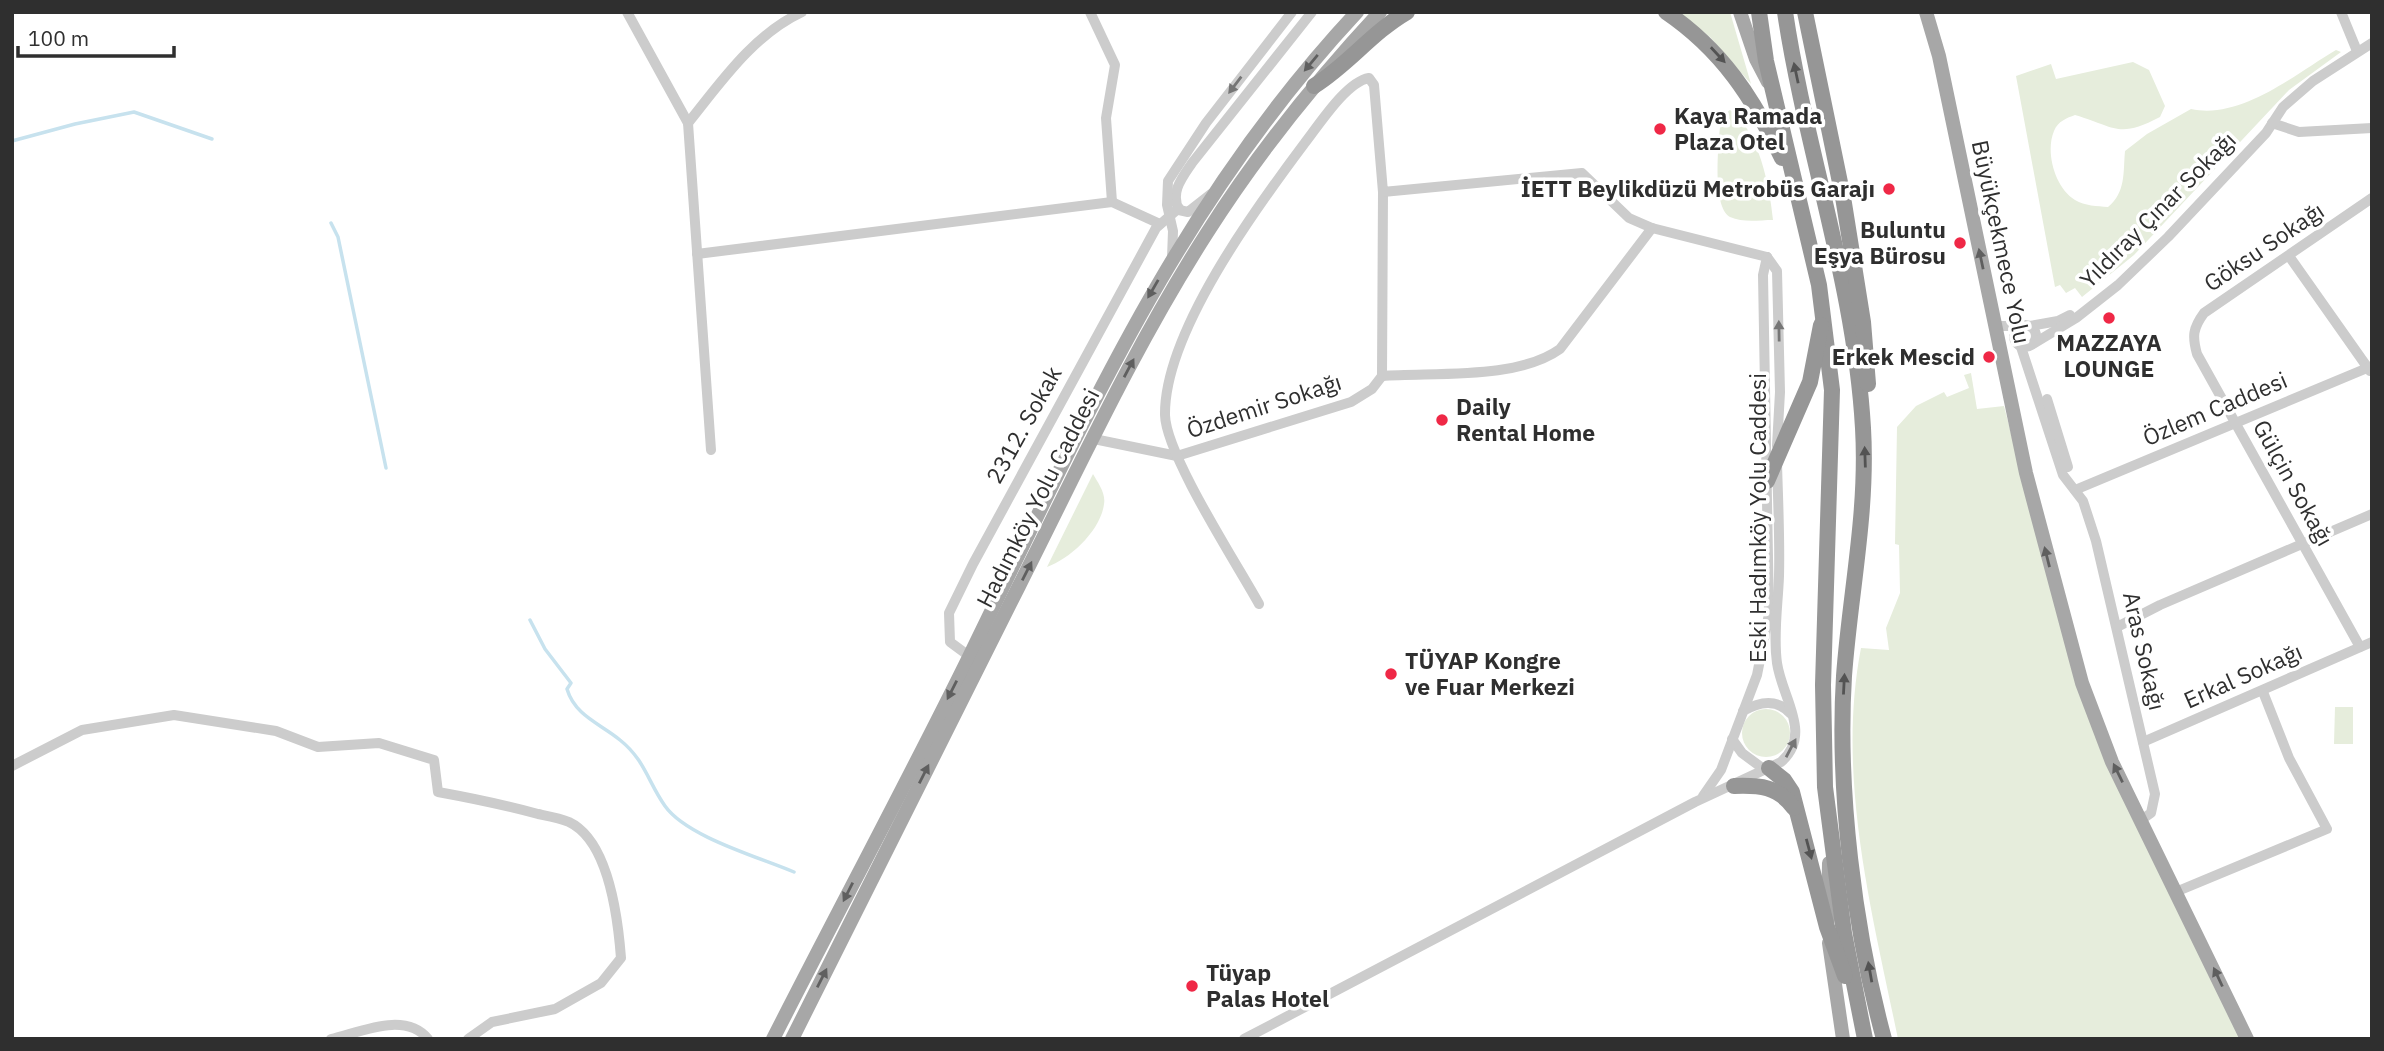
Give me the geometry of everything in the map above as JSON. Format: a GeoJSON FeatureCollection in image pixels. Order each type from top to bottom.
{"type":"FeatureCollection","features":[{"type":"Feature","properties":{"kind":"highway"},"geometry":{"type":"LineString","coordinates":[[1314,86],[1340,68],[1374,33],[1407,12]]}},
{"type":"Feature","properties":{"kind":"highway"},"geometry":{"type":"LineString","coordinates":[[1666,12],[1705,41],[1744,87],[1800,196]]}},
{"type":"Feature","properties":{"kind":"highway"},"geometry":{"type":"LineString","coordinates":[[1759,12],[1774,93],[1800,196],[1824,312],[1832,390],[1823,685],[1829,829],[1865,1039]]}},
{"type":"Feature","properties":{"kind":"highway"},"geometry":{"type":"LineString","coordinates":[[1785,12],[1801,99],[1846,293],[1863,428]]}},
{"type":"Feature","properties":{"kind":"highway"},"geometry":{"type":"LineString","coordinates":[[1804,12],[1843,197],[1868,364],[1863,428],[1863,518],[1844,680],[1844,777],[1861,920],[1884,1039]]}},
{"type":"Feature","properties":{"kind":"highway"},"geometry":{"type":"LineString","coordinates":[[1767,481],[1810,382],[1824,312]]}},
{"type":"Feature","properties":{"kind":"highway"},"geometry":{"type":"LineString","coordinates":[[1767,769],[1784,780],[1792,792],[1827,927],[1858,1009]]}},
{"type":"Feature","properties":{"kind":"highway"},"geometry":{"type":"LineString","coordinates":[[1734,786],[1757,785],[1776,791],[1790,802],[1800,818]]}},
{"type":"Feature","properties":{"kind":"main road","name":"Hadımköy Yolu Caddesi"},"geometry":{"type":"LineString","coordinates":[[773,1039],[969,656],[1098,390],[1172,258],[1215,189],[1282,99],[1357,12]]}},
{"type":"Feature","properties":{"kind":"main road","name":"Hadımköy Yolu Caddesi"},"geometry":{"type":"LineString","coordinates":[[792,1039],[1150,330],[1208,231],[1261,154],[1314,86],[1380,12]]}},
{"type":"Feature","properties":{"kind":"main road"},"geometry":{"type":"LineString","coordinates":[[1740,12],[1756,59],[1774,93]]}},
{"type":"Feature","properties":{"kind":"main road"},"geometry":{"type":"LineString","coordinates":[[1926,12],[1947,92]]}},
{"type":"Feature","properties":{"kind":"main road"},"geometry":{"type":"LineString","coordinates":[[1937,12],[1947,92]]}},
{"type":"Feature","properties":{"kind":"main road","name":"Büyükçekmece Yolu"},"geometry":{"type":"LineString","coordinates":[[1947,92],[2026,473],[2082,683],[2112,762],[2178,891],[2247,1039]]}},
{"type":"Feature","properties":{"kind":"main road"},"geometry":{"type":"LineString","coordinates":[[1829,829],[1827,927],[1843,1039]]}},
{"type":"Feature","properties":{"kind":"street"},"geometry":{"type":"LineString","coordinates":[[627,12],[688,123],[711,450]]}},
{"type":"Feature","properties":{"kind":"street"},"geometry":{"type":"LineString","coordinates":[[688,123],[736,63],[781,22],[802,12]]}},
{"type":"Feature","properties":{"kind":"street"},"geometry":{"type":"LineString","coordinates":[[1090,12],[1115,65],[1106,118],[1112,202]]}},
{"type":"Feature","properties":{"kind":"street"},"geometry":{"type":"LineString","coordinates":[[1174,212],[1168,181],[1206,123],[1292,12]]}},
{"type":"Feature","properties":{"kind":"street"},"geometry":{"type":"LineString","coordinates":[[1172,258],[1176,192],[1192,163],[1312,12]]}},
{"type":"Feature","properties":{"kind":"street"},"geometry":{"type":"LineString","coordinates":[[2341,12],[2357,51]]}},
{"type":"Feature","properties":{"kind":"street","name":"Yıldıray Çınar Sokağı"},"geometry":{"type":"LineString","coordinates":[[2003,363],[2025,346],[2076,318],[2118,285],[2168,237],[2272,123],[2283,107],[2313,81],[2372,43]]}},
{"type":"Feature","properties":{"kind":"street"},"geometry":{"type":"LineString","coordinates":[[1259,604],[1177,456],[1165,417],[1168,383],[1186,334],[1228,250],[1327,114],[1359,80],[1369,78],[1374,85],[1383,192],[1382,376],[1518,369],[1546,359],[1560,349],[1652,228]]}},
{"type":"Feature","properties":{"kind":"street"},"geometry":{"type":"LineString","coordinates":[[2272,123],[2299,132],[2372,128]]}},
{"type":"Feature","properties":{"kind":"street","name":"Yıldıray Çınar Sokağı"},"geometry":{"type":"LineString","coordinates":[[1994,326],[2025,326],[2068,316],[2107,286],[2179,217],[2257,133],[2272,123]]}},
{"type":"Feature","properties":{"kind":"street"},"geometry":{"type":"LineString","coordinates":[[1383,192],[1582,173],[1629,218],[1652,228],[1767,257]]}},
{"type":"Feature","properties":{"kind":"street","name":"2312. Sokak"},"geometry":{"type":"LineString","coordinates":[[969,656],[950,642],[949,613],[1012,491],[1160,224],[1174,212],[1188,212],[1215,189]]}},
{"type":"Feature","properties":{"kind":"street","name":"Göksu Sokağı"},"geometry":{"type":"LineString","coordinates":[[2193,340],[2193,327],[2204,313],[2372,198]]}},
{"type":"Feature","properties":{"kind":"street"},"geometry":{"type":"LineString","coordinates":[[697,254],[1112,202],[1160,224]]}},
{"type":"Feature","properties":{"kind":"street"},"geometry":{"type":"LineString","coordinates":[[2289,256],[2370,369]]}},
{"type":"Feature","properties":{"kind":"street","name":"Eski Hadımköy Yolu Caddesi"},"geometry":{"type":"LineString","coordinates":[[1244,1039],[1695,802],[1734,786],[1790,755],[1796,744],[1796,722],[1777,661],[1774,545],[1767,481],[1763,275],[1767,257]]}},
{"type":"Feature","properties":{"kind":"street","name":"Eski Hadımköy Yolu Caddesi"},"geometry":{"type":"LineString","coordinates":[[1695,802],[1709,790],[1721,771],[1757,675],[1771,592],[1780,392],[1777,271],[1767,257]]}},
{"type":"Feature","properties":{"kind":"street"},"geometry":{"type":"LineString","coordinates":[[2047,321],[2050,331],[2047,335]]}},
{"type":"Feature","properties":{"kind":"street"},"geometry":{"type":"LineString","coordinates":[[2025,326],[2035,335],[2025,346],[2014,336],[2025,326]]}},
{"type":"Feature","properties":{"kind":"street","name":"Gülçin Sokağı"},"geometry":{"type":"LineString","coordinates":[[2193,340],[2197,354],[2360,647]]}},
{"type":"Feature","properties":{"kind":"street","name":"Aras Sokağı"},"geometry":{"type":"LineString","coordinates":[[2025,346],[2063,475],[2090,516],[2118,627],[2155,794],[2151,813],[2141,820]]}},
{"type":"Feature","properties":{"kind":"street","name":"Özlem Caddesi"},"geometry":{"type":"LineString","coordinates":[[2075,490],[2370,369]]}},
{"type":"Feature","properties":{"kind":"street","name":"Özdemir Sokağı"},"geometry":{"type":"LineString","coordinates":[[1094,439],[1177,456],[1351,402],[1372,389],[1382,376]]}},
{"type":"Feature","properties":{"kind":"street"},"geometry":{"type":"LineString","coordinates":[[1764,384],[1780,392]]}},
{"type":"Feature","properties":{"kind":"street"},"geometry":{"type":"LineString","coordinates":[[2118,627],[2302,542],[2372,514]]}},
{"type":"Feature","properties":{"kind":"street","name":"Erkal Sokağı"},"geometry":{"type":"LineString","coordinates":[[2143,742],[2263,692],[2372,642]]}},
{"type":"Feature","properties":{"kind":"street"},"geometry":{"type":"LineString","coordinates":[[2178,891],[2327,828],[2289,758],[2263,692]]}},
{"type":"Feature","properties":{"kind":"street"},"geometry":{"type":"LineString","coordinates":[[1743,711],[1755,705],[1773,703],[1783,706],[1792,716]]}},
{"type":"Feature","properties":{"kind":"street"},"geometry":{"type":"LineString","coordinates":[[12,766],[82,730],[174,715],[276,731],[318,747],[379,743],[434,760],[438,792],[570,822],[593,844],[611,889],[621,958],[601,984],[555,1009],[492,1022],[468,1039]]}},
{"type":"Feature","properties":{"kind":"street"},"geometry":{"type":"LineString","coordinates":[[1732,739],[1742,753],[1767,769]]}},
{"type":"Feature","properties":{"kind":"street"},"geometry":{"type":"LineString","coordinates":[[331,1039],[394,1023],[421,1030],[428,1039]]}},
{"type":"Feature","properties":{"kind":"green space"},"geometry":{"type":"Polygon","coordinates":[[[1678,12],[1730,12],[1751,84],[1710,37],[1678,12]]]}},
{"type":"Feature","properties":{"kind":"green space"},"geometry":{"type":"Polygon","coordinates":[[[2336,50],[2341,52],[2289,90],[2134,255],[2082,297],[2075,288],[2066,293],[2060,285],[2055,287],[2016,76],[2051,64],[2056,79],[2133,62],[2149,70],[2165,106],[2160,117],[2135,128],[2117,129],[2075,115],[2060,122],[2051,140],[2051,159],[2062,187],[2079,202],[2108,207],[2121,188],[2125,151],[2147,134],[2191,109],[2210,111],[2229,108],[2267,93],[2336,50]]]}},
{"type":"Feature","properties":{"kind":"green space"},"geometry":{"type":"Polygon","coordinates":[[[1730,110],[1749,131],[1756,145],[1766,176],[1773,220],[1751,221],[1730,217],[1720,200],[1718,155],[1721,117],[1730,110]]]}},
{"type":"Feature","properties":{"kind":"green space"},"geometry":{"type":"Polygon","coordinates":[[[1971,373],[1977,409],[2004,406],[2068,654],[2242,1039],[1898,1039],[1860,844],[1853,746],[1854,697],[1861,648],[1889,650],[1886,628],[1900,593],[1899,545],[1895,544],[1897,427],[1916,406],[1944,392],[1947,397],[1969,388],[1964,375],[1971,373]]]}},
{"type":"Feature","properties":{"kind":"green space"},"geometry":{"type":"Polygon","coordinates":[[[1093,474],[1104,496],[1102,514],[1083,542],[1047,567],[1093,474]]]}},
{"type":"Feature","properties":{"kind":"green space"},"geometry":{"type":"Polygon","coordinates":[[[2335,707],[2353,707],[2353,744],[2334,744],[2335,707]]]}},
{"type":"Feature","properties":{"kind":"green space"},"geometry":{"type":"Polygon","coordinates":[[[1766,709],[1783,716],[1790,733],[1783,750],[1766,757],[1749,750],[1742,733],[1749,716],[1766,709]]]}},
{"type":"Feature","properties":{"kind":"waterway"},"geometry":{"type":"LineString","coordinates":[[12,141],[134,112],[212,139]]}},
{"type":"Feature","properties":{"kind":"waterway"},"geometry":{"type":"LineString","coordinates":[[331,223],[338,237],[386,468]]}},
{"type":"Feature","properties":{"kind":"waterway"},"geometry":{"type":"LineString","coordinates":[[530,620],[545,649],[571,683],[567,689],[576,706],[635,755],[659,797],[675,817],[706,837],[794,872]]}},
{"type":"Feature","properties":{"kind":"place","name":"Kaya Ramada Plaza Otel"},"geometry":{"type":"Point","coordinates":[1660,129]}},
{"type":"Feature","properties":{"kind":"place","name":"İETT Beylikdüzü Metrobüs Garajı"},"geometry":{"type":"Point","coordinates":[1889,189]}},
{"type":"Feature","properties":{"kind":"place","name":"Buluntu Eşya Bürosu"},"geometry":{"type":"Point","coordinates":[1960,243]}},
{"type":"Feature","properties":{"kind":"place","name":"MAZZAYA LOUNGE"},"geometry":{"type":"Point","coordinates":[2109,318]}},
{"type":"Feature","properties":{"kind":"place","name":"Erkek Mescid"},"geometry":{"type":"Point","coordinates":[1989,357]}},
{"type":"Feature","properties":{"kind":"place","name":"Daily Rental Home"},"geometry":{"type":"Point","coordinates":[1442,420]}},
{"type":"Feature","properties":{"kind":"place","name":"TÜYAP Kongre ve Fuar Merkezi"},"geometry":{"type":"Point","coordinates":[1391,674]}},
{"type":"Feature","properties":{"kind":"place","name":"Tüyap Palas Hotel"},"geometry":{"type":"Point","coordinates":[1192,986]}}]}
